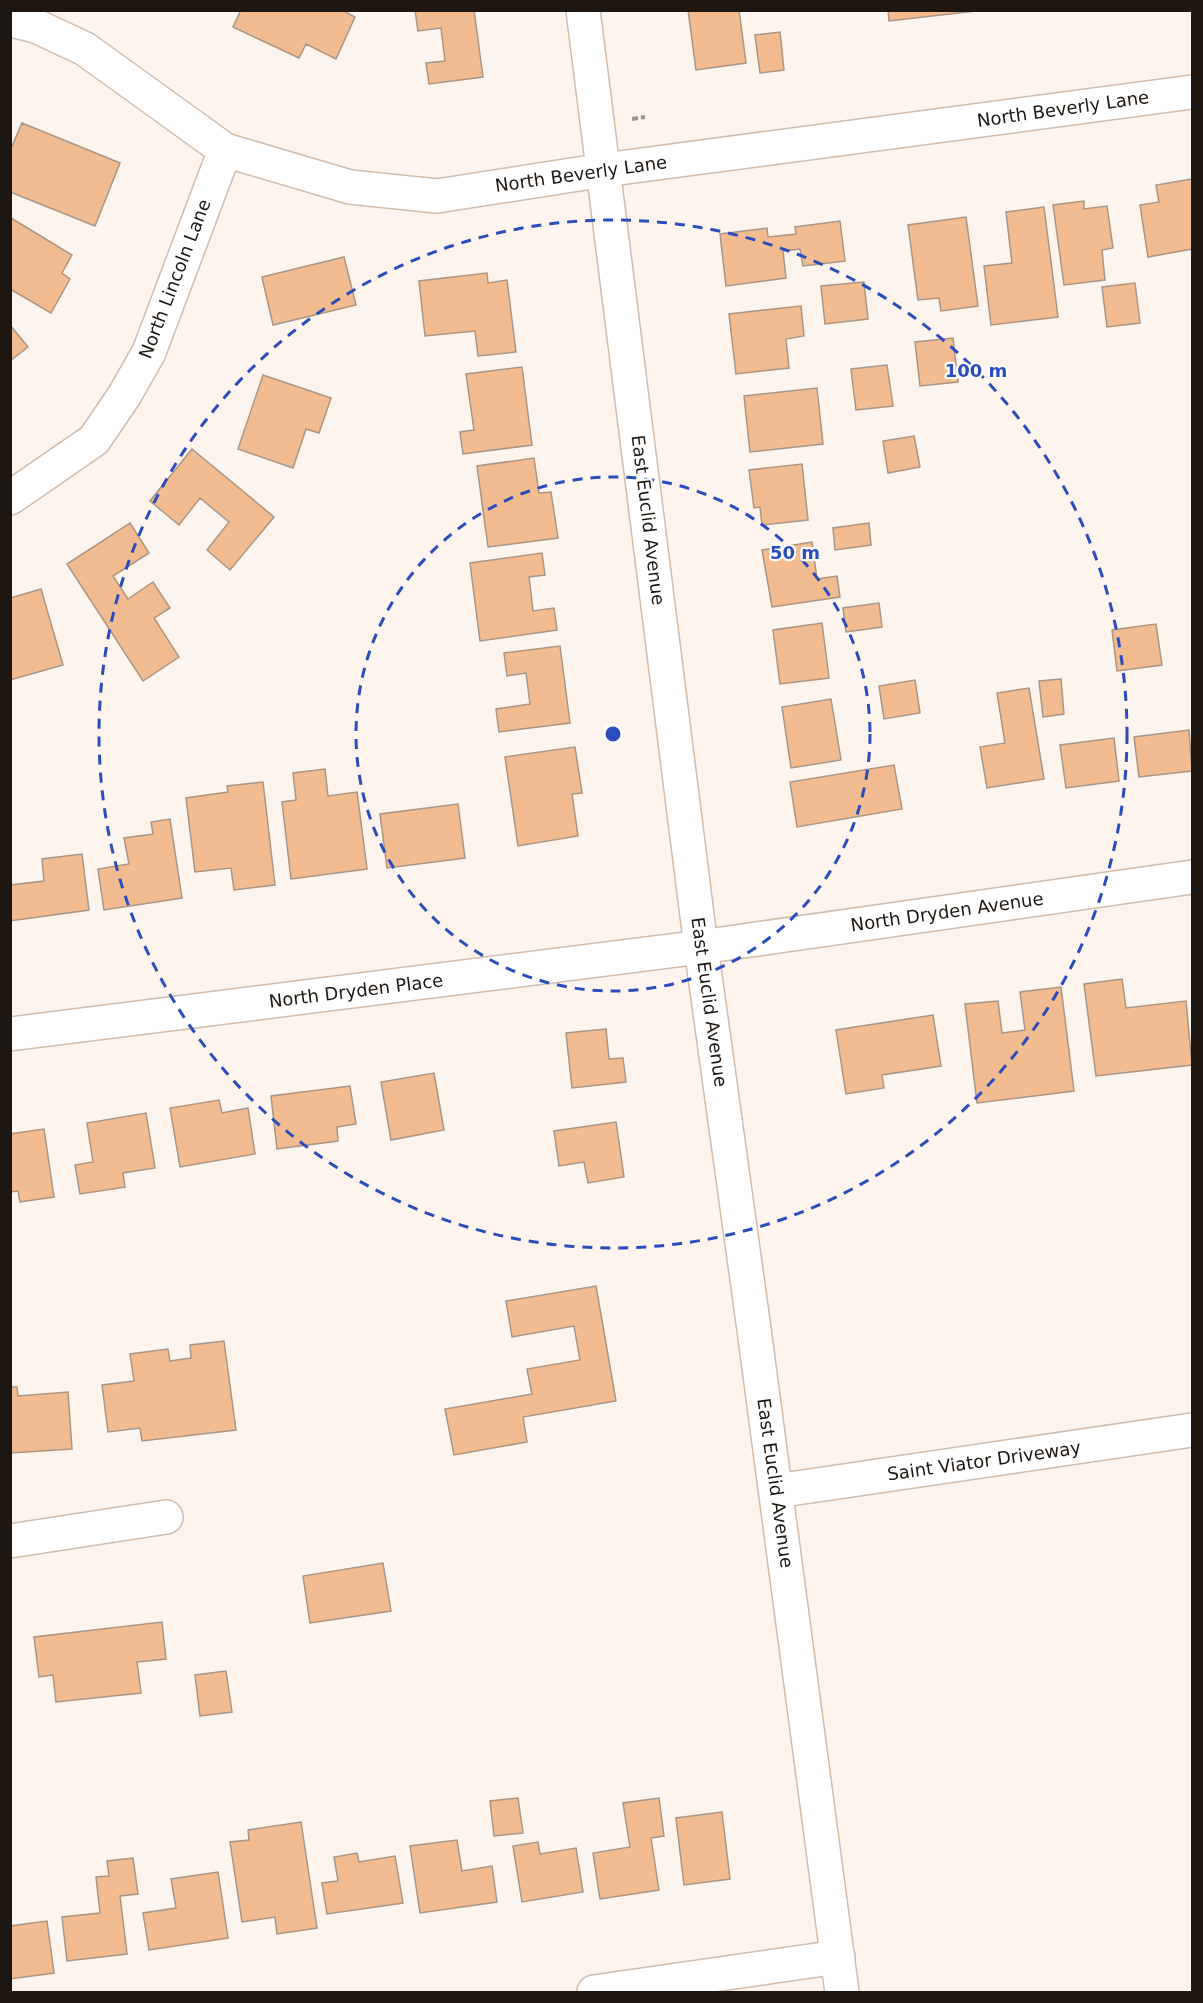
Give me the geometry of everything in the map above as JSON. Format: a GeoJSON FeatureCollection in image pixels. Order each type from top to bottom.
{"type":"FeatureCollection","features":[{"type":"Feature","properties":{"kind":"street","name":"East Euclid Avenue"},"geometry":{"type":"LineString","coordinates":[[584,10],[701,947],[842,1992]]}},
{"type":"Feature","properties":{"kind":"street","name":"North Beverly Lane"},"geometry":{"type":"LineString","coordinates":[[10,20],[36,26],[86,50],[225,150],[350,186],[437,196],[604,170],[1192,92]]}},
{"type":"Feature","properties":{"kind":"street","name":"North Lincoln Lane"},"geometry":{"type":"LineString","coordinates":[[10,498],[94,440],[124,396],[149,352],[225,150]]}},
{"type":"Feature","properties":{"kind":"street","name":"North Dryden Avenue"},"geometry":{"type":"LineString","coordinates":[[701,947],[1192,877]]}},
{"type":"Feature","properties":{"kind":"street","name":"North Dryden Place"},"geometry":{"type":"LineString","coordinates":[[10,1034],[701,947]]}},
{"type":"Feature","properties":{"kind":"street","name":"Saint Viator Driveway"},"geometry":{"type":"LineString","coordinates":[[776,1491],[1192,1430]]}},
{"type":"Feature","properties":{"kind":"street"},"geometry":{"type":"LineString","coordinates":[[10,1541],[166,1517]]}},
{"type":"Feature","properties":{"kind":"street"},"geometry":{"type":"LineString","coordinates":[[594,1992],[838,1957]]}},
{"type":"Feature","properties":{"kind":"path"},"geometry":{"type":"LineString","coordinates":[[632,118],[645,117]]}},
{"type":"Feature","properties":{"kind":"building"},"geometry":{"type":"Polygon","coordinates":[[[241,10],[342,10],[355,17],[336,59],[306,44],[299,58],[233,27],[241,10]]]}},
{"type":"Feature","properties":{"kind":"building"},"geometry":{"type":"Polygon","coordinates":[[[415,10],[474,10],[483,77],[429,84],[426,63],[445,61],[441,28],[418,31],[415,10]]]}},
{"type":"Feature","properties":{"kind":"building"},"geometry":{"type":"Polygon","coordinates":[[[688,10],[739,10],[746,63],[696,70],[688,10]]]}},
{"type":"Feature","properties":{"kind":"building"},"geometry":{"type":"Polygon","coordinates":[[[888,10],[985,10],[889,21],[888,10]]]}},
{"type":"Feature","properties":{"kind":"building"},"geometry":{"type":"Polygon","coordinates":[[[780,32],[784,70],[760,73],[755,35],[780,32]]]}},
{"type":"Feature","properties":{"kind":"building"},"geometry":{"type":"Polygon","coordinates":[[[22,123],[120,163],[95,226],[10,192],[10,151],[22,123]]]}},
{"type":"Feature","properties":{"kind":"building"},"geometry":{"type":"Polygon","coordinates":[[[1192,179],[1192,249],[1148,257],[1140,205],[1159,202],[1156,185],[1192,179]]]}},
{"type":"Feature","properties":{"kind":"building"},"geometry":{"type":"Polygon","coordinates":[[[1084,201],[1084,209],[1107,206],[1113,248],[1102,250],[1105,280],[1064,285],[1053,205],[1084,201]]]}},
{"type":"Feature","properties":{"kind":"building"},"geometry":{"type":"Polygon","coordinates":[[[1044,207],[1058,317],[991,325],[984,266],[1012,263],[1006,212],[1044,207]]]}},
{"type":"Feature","properties":{"kind":"building"},"geometry":{"type":"Polygon","coordinates":[[[966,217],[978,306],[941,311],[939,298],[918,300],[908,225],[966,217]]]}},
{"type":"Feature","properties":{"kind":"building"},"geometry":{"type":"Polygon","coordinates":[[[11,218],[72,255],[62,273],[70,279],[51,313],[10,289],[11,218]]]}},
{"type":"Feature","properties":{"kind":"building"},"geometry":{"type":"Polygon","coordinates":[[[840,221],[845,261],[803,266],[800,249],[783,251],[786,278],[726,286],[720,234],[767,228],[768,237],[796,234],[795,227],[840,221]]]}},
{"type":"Feature","properties":{"kind":"building"},"geometry":{"type":"Polygon","coordinates":[[[344,257],[356,305],[273,325],[262,277],[344,257]]]}},
{"type":"Feature","properties":{"kind":"building"},"geometry":{"type":"Polygon","coordinates":[[[487,273],[488,283],[507,280],[516,352],[478,356],[475,331],[425,336],[419,281],[487,273]]]}},
{"type":"Feature","properties":{"kind":"building"},"geometry":{"type":"Polygon","coordinates":[[[864,282],[868,319],[825,324],[821,286],[864,282]]]}},
{"type":"Feature","properties":{"kind":"building"},"geometry":{"type":"Polygon","coordinates":[[[1135,283],[1140,323],[1107,327],[1102,287],[1135,283]]]}},
{"type":"Feature","properties":{"kind":"building"},"geometry":{"type":"Polygon","coordinates":[[[801,306],[804,336],[786,339],[789,368],[736,374],[729,314],[801,306]]]}},
{"type":"Feature","properties":{"kind":"building"},"geometry":{"type":"Polygon","coordinates":[[[10,325],[28,347],[10,361],[10,325]]]}},
{"type":"Feature","properties":{"kind":"building"},"geometry":{"type":"Polygon","coordinates":[[[953,338],[958,382],[920,386],[915,342],[953,338]]]}},
{"type":"Feature","properties":{"kind":"building"},"geometry":{"type":"Polygon","coordinates":[[[887,365],[893,406],[856,410],[851,369],[887,365]]]}},
{"type":"Feature","properties":{"kind":"building"},"geometry":{"type":"Polygon","coordinates":[[[522,367],[532,445],[463,454],[460,432],[474,430],[466,374],[522,367]]]}},
{"type":"Feature","properties":{"kind":"building"},"geometry":{"type":"Polygon","coordinates":[[[263,375],[331,398],[319,433],[306,429],[293,468],[238,449],[263,375]]]}},
{"type":"Feature","properties":{"kind":"building"},"geometry":{"type":"Polygon","coordinates":[[[817,388],[823,444],[750,452],[744,396],[817,388]]]}},
{"type":"Feature","properties":{"kind":"building"},"geometry":{"type":"Polygon","coordinates":[[[914,436],[920,467],[888,473],[883,441],[914,436]]]}},
{"type":"Feature","properties":{"kind":"building"},"geometry":{"type":"Polygon","coordinates":[[[192,449],[274,517],[230,570],[207,550],[229,522],[200,498],[179,525],[150,501],[192,449]]]}},
{"type":"Feature","properties":{"kind":"building"},"geometry":{"type":"Polygon","coordinates":[[[534,458],[539,493],[551,492],[558,538],[488,547],[477,466],[534,458]]]}},
{"type":"Feature","properties":{"kind":"building"},"geometry":{"type":"Polygon","coordinates":[[[802,464],[808,520],[762,525],[760,507],[754,508],[749,470],[802,464]]]}},
{"type":"Feature","properties":{"kind":"building"},"geometry":{"type":"Polygon","coordinates":[[[130,523],[149,553],[113,576],[128,599],[153,582],[170,608],[154,618],[179,657],[143,681],[67,564],[130,523]]]}},
{"type":"Feature","properties":{"kind":"building"},"geometry":{"type":"Polygon","coordinates":[[[869,523],[871,545],[835,550],[833,528],[869,523]]]}},
{"type":"Feature","properties":{"kind":"building"},"geometry":{"type":"Polygon","coordinates":[[[812,542],[817,579],[837,576],[840,597],[772,607],[762,550],[812,542]]]}},
{"type":"Feature","properties":{"kind":"building"},"geometry":{"type":"Polygon","coordinates":[[[542,553],[545,575],[529,577],[533,611],[554,608],[557,630],[480,641],[470,563],[542,553]]]}},
{"type":"Feature","properties":{"kind":"building"},"geometry":{"type":"Polygon","coordinates":[[[41,589],[63,665],[10,680],[10,598],[41,589]]]}},
{"type":"Feature","properties":{"kind":"building"},"geometry":{"type":"Polygon","coordinates":[[[879,603],[882,627],[846,632],[843,608],[879,603]]]}},
{"type":"Feature","properties":{"kind":"building"},"geometry":{"type":"Polygon","coordinates":[[[822,623],[829,678],[780,684],[773,630],[822,623]]]}},
{"type":"Feature","properties":{"kind":"building"},"geometry":{"type":"Polygon","coordinates":[[[1156,624],[1162,665],[1117,671],[1112,630],[1156,624]]]}},
{"type":"Feature","properties":{"kind":"building"},"geometry":{"type":"Polygon","coordinates":[[[560,646],[570,723],[499,732],[496,709],[530,704],[526,673],[507,676],[504,653],[560,646]]]}},
{"type":"Feature","properties":{"kind":"building"},"geometry":{"type":"Polygon","coordinates":[[[1061,679],[1064,714],[1043,717],[1039,681],[1061,679]]]}},
{"type":"Feature","properties":{"kind":"building"},"geometry":{"type":"Polygon","coordinates":[[[915,680],[920,713],[884,719],[879,686],[915,680]]]}},
{"type":"Feature","properties":{"kind":"building"},"geometry":{"type":"Polygon","coordinates":[[[1029,688],[1044,779],[987,788],[980,747],[1005,743],[997,693],[1029,688]]]}},
{"type":"Feature","properties":{"kind":"building"},"geometry":{"type":"Polygon","coordinates":[[[831,699],[841,760],[791,768],[782,707],[831,699]]]}},
{"type":"Feature","properties":{"kind":"building"},"geometry":{"type":"Polygon","coordinates":[[[1189,730],[1192,771],[1139,777],[1134,737],[1189,730]]]}},
{"type":"Feature","properties":{"kind":"building"},"geometry":{"type":"Polygon","coordinates":[[[1114,738],[1119,781],[1066,788],[1060,745],[1114,738]]]}},
{"type":"Feature","properties":{"kind":"building"},"geometry":{"type":"Polygon","coordinates":[[[575,747],[582,793],[572,794],[578,836],[518,846],[505,757],[575,747]]]}},
{"type":"Feature","properties":{"kind":"building"},"geometry":{"type":"Polygon","coordinates":[[[894,765],[902,809],[797,827],[790,782],[894,765]]]}},
{"type":"Feature","properties":{"kind":"building"},"geometry":{"type":"Polygon","coordinates":[[[325,769],[328,796],[357,792],[367,869],[291,879],[282,802],[296,800],[293,773],[325,769]]]}},
{"type":"Feature","properties":{"kind":"building"},"geometry":{"type":"Polygon","coordinates":[[[263,782],[275,885],[234,890],[231,868],[195,872],[186,798],[228,792],[227,786],[263,782]]]}},
{"type":"Feature","properties":{"kind":"building"},"geometry":{"type":"Polygon","coordinates":[[[458,804],[465,858],[387,868],[380,814],[458,804]]]}},
{"type":"Feature","properties":{"kind":"building"},"geometry":{"type":"Polygon","coordinates":[[[170,819],[182,898],[104,910],[98,869],[129,864],[124,838],[153,834],[151,822],[170,819]]]}},
{"type":"Feature","properties":{"kind":"building"},"geometry":{"type":"Polygon","coordinates":[[[82,854],[89,910],[10,921],[10,885],[44,881],[42,859],[82,854]]]}},
{"type":"Feature","properties":{"kind":"building"},"geometry":{"type":"Polygon","coordinates":[[[1122,979],[1126,1008],[1186,1001],[1192,1065],[1096,1076],[1084,984],[1122,979]]]}},
{"type":"Feature","properties":{"kind":"building"},"geometry":{"type":"Polygon","coordinates":[[[1061,987],[1074,1091],[977,1103],[965,1004],[998,1001],[1002,1033],[1025,1030],[1020,992],[1061,987]]]}},
{"type":"Feature","properties":{"kind":"building"},"geometry":{"type":"Polygon","coordinates":[[[933,1015],[941,1066],[882,1075],[884,1088],[846,1094],[836,1030],[933,1015]]]}},
{"type":"Feature","properties":{"kind":"building"},"geometry":{"type":"Polygon","coordinates":[[[606,1029],[609,1059],[623,1058],[626,1082],[572,1088],[566,1033],[606,1029]]]}},
{"type":"Feature","properties":{"kind":"building"},"geometry":{"type":"Polygon","coordinates":[[[434,1073],[444,1130],[391,1140],[381,1082],[434,1073]]]}},
{"type":"Feature","properties":{"kind":"building"},"geometry":{"type":"Polygon","coordinates":[[[350,1086],[356,1124],[337,1127],[338,1141],[277,1149],[271,1096],[350,1086]]]}},
{"type":"Feature","properties":{"kind":"building"},"geometry":{"type":"Polygon","coordinates":[[[219,1100],[222,1113],[248,1108],[255,1154],[180,1167],[170,1108],[219,1100]]]}},
{"type":"Feature","properties":{"kind":"building"},"geometry":{"type":"Polygon","coordinates":[[[146,1113],[155,1168],[123,1173],[125,1187],[80,1194],[75,1165],[93,1162],[87,1123],[146,1113]]]}},
{"type":"Feature","properties":{"kind":"building"},"geometry":{"type":"Polygon","coordinates":[[[616,1122],[624,1177],[588,1183],[584,1162],[559,1166],[554,1131],[616,1122]]]}},
{"type":"Feature","properties":{"kind":"building"},"geometry":{"type":"Polygon","coordinates":[[[44,1129],[54,1197],[20,1202],[18,1191],[10,1192],[10,1134],[44,1129]]]}},
{"type":"Feature","properties":{"kind":"building"},"geometry":{"type":"Polygon","coordinates":[[[596,1286],[616,1401],[523,1417],[527,1442],[454,1455],[445,1409],[532,1394],[527,1369],[580,1360],[574,1326],[512,1337],[506,1301],[596,1286]]]}},
{"type":"Feature","properties":{"kind":"building"},"geometry":{"type":"Polygon","coordinates":[[[224,1341],[236,1430],[142,1441],[140,1428],[108,1432],[102,1385],[134,1381],[130,1354],[168,1349],[170,1361],[191,1358],[190,1345],[224,1341]]]}},
{"type":"Feature","properties":{"kind":"building"},"geometry":{"type":"Polygon","coordinates":[[[10,1387],[17,1387],[18,1396],[68,1392],[72,1449],[10,1453],[10,1387]]]}},
{"type":"Feature","properties":{"kind":"building"},"geometry":{"type":"Polygon","coordinates":[[[383,1563],[391,1611],[310,1623],[303,1576],[383,1563]]]}},
{"type":"Feature","properties":{"kind":"building"},"geometry":{"type":"Polygon","coordinates":[[[162,1622],[166,1659],[137,1662],[141,1693],[56,1702],[53,1675],[39,1677],[34,1637],[162,1622]]]}},
{"type":"Feature","properties":{"kind":"building"},"geometry":{"type":"Polygon","coordinates":[[[226,1671],[232,1712],[200,1716],[195,1675],[226,1671]]]}},
{"type":"Feature","properties":{"kind":"building"},"geometry":{"type":"Polygon","coordinates":[[[518,1798],[523,1833],[494,1836],[490,1801],[518,1798]]]}},
{"type":"Feature","properties":{"kind":"building"},"geometry":{"type":"Polygon","coordinates":[[[659,1798],[664,1836],[651,1838],[659,1890],[600,1899],[593,1853],[630,1847],[623,1803],[659,1798]]]}},
{"type":"Feature","properties":{"kind":"building"},"geometry":{"type":"Polygon","coordinates":[[[722,1812],[730,1879],[684,1885],[676,1818],[722,1812]]]}},
{"type":"Feature","properties":{"kind":"building"},"geometry":{"type":"Polygon","coordinates":[[[301,1822],[317,1928],[277,1934],[275,1917],[242,1922],[230,1842],[249,1840],[248,1830],[301,1822]]]}},
{"type":"Feature","properties":{"kind":"building"},"geometry":{"type":"Polygon","coordinates":[[[457,1840],[462,1871],[492,1866],[497,1902],[420,1913],[410,1846],[457,1840]]]}},
{"type":"Feature","properties":{"kind":"building"},"geometry":{"type":"Polygon","coordinates":[[[538,1842],[540,1854],[576,1848],[583,1892],[522,1902],[513,1846],[538,1842]]]}},
{"type":"Feature","properties":{"kind":"building"},"geometry":{"type":"Polygon","coordinates":[[[357,1853],[359,1862],[395,1856],[403,1903],[327,1914],[322,1883],[338,1881],[334,1857],[357,1853]]]}},
{"type":"Feature","properties":{"kind":"building"},"geometry":{"type":"Polygon","coordinates":[[[133,1858],[138,1894],[120,1896],[127,1954],[67,1961],[62,1917],[100,1913],[96,1877],[109,1876],[107,1861],[133,1858]]]}},
{"type":"Feature","properties":{"kind":"building"},"geometry":{"type":"Polygon","coordinates":[[[218,1872],[228,1938],[149,1950],[143,1913],[176,1908],[171,1879],[218,1872]]]}},
{"type":"Feature","properties":{"kind":"building"},"geometry":{"type":"Polygon","coordinates":[[[47,1921],[54,1973],[10,1979],[10,1926],[47,1921]]]}}]}
